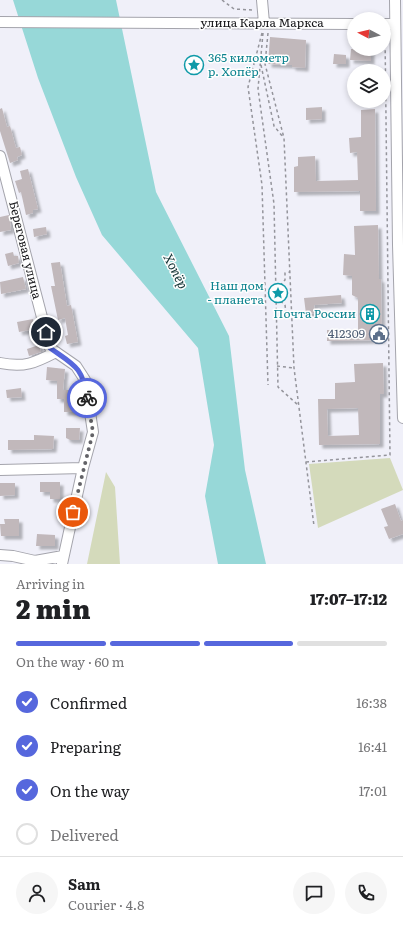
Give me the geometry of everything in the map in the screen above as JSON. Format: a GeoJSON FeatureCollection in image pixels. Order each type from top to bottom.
{"type":"FeatureCollection","features":[{"type":"Feature","properties":{"kind":"street"},"geometry":{"type":"LineString","coordinates":[[395,0],[403,418]]}},
{"type":"Feature","properties":{"kind":"street"},"geometry":{"type":"LineString","coordinates":[[263,5],[266,28]]}},
{"type":"Feature","properties":{"kind":"street","name":"улица Карла Маркса"},"geometry":{"type":"LineString","coordinates":[[1,22],[170,22],[266,28],[347,24]]}},
{"type":"Feature","properties":{"kind":"street"},"geometry":{"type":"LineString","coordinates":[[391,26],[396,24]]}},
{"type":"Feature","properties":{"kind":"street","name":"Береговая улица"},"geometry":{"type":"LineString","coordinates":[[0,156],[4,180],[50,348],[76,366],[84,380],[93,432],[83,468],[62,560]]}},
{"type":"Feature","properties":{"kind":"street"},"geometry":{"type":"LineString","coordinates":[[0,363],[18,366],[35,363],[56,352]]}},
{"type":"Feature","properties":{"kind":"street"},"geometry":{"type":"LineString","coordinates":[[0,470],[83,468]]}},
{"type":"Feature","properties":{"kind":"street"},"geometry":{"type":"LineString","coordinates":[[0,556],[13,556],[35,561],[62,560]]}},
{"type":"Feature","properties":{"kind":"path"},"geometry":{"type":"LineString","coordinates":[[222,0],[234,9],[241,11],[263,5]]}},
{"type":"Feature","properties":{"kind":"path"},"geometry":{"type":"LineString","coordinates":[[266,28],[260,62],[258,89],[274,204],[278,387],[298,405]]}},
{"type":"Feature","properties":{"kind":"path"},"geometry":{"type":"LineString","coordinates":[[266,28],[265,64],[284,138],[294,368],[314,526]]}},
{"type":"Feature","properties":{"kind":"path"},"geometry":{"type":"LineString","coordinates":[[266,28],[248,87],[262,185],[268,385]]}},
{"type":"Feature","properties":{"kind":"path"},"geometry":{"type":"LineString","coordinates":[[306,462],[390,455],[384,56]]}},
{"type":"Feature","properties":{"kind":"path"},"geometry":{"type":"LineString","coordinates":[[260,62],[274,126],[284,138]]}},
{"type":"Feature","properties":{"kind":"path"},"geometry":{"type":"LineString","coordinates":[[276,290],[285,280],[286,273],[290,272]]}},
{"type":"Feature","properties":{"kind":"path"},"geometry":{"type":"LineString","coordinates":[[276,297],[285,305],[286,313],[291,313]]}},
{"type":"Feature","properties":{"kind":"path"},"geometry":{"type":"LineString","coordinates":[[277,366],[294,368]]}},
{"type":"Feature","properties":{"kind":"green space"},"geometry":{"type":"Polygon","coordinates":[[[390,458],[403,490],[318,528],[309,464],[390,458]]]}},
{"type":"Feature","properties":{"kind":"green space"},"geometry":{"type":"Polygon","coordinates":[[[106,472],[115,487],[120,564],[87,564],[106,472]]]}},
{"type":"Feature","properties":{"kind":"water","name":"Хопёр"},"geometry":{"type":"Polygon","coordinates":[[[13,0],[116,0],[156,192],[229,336],[245,470],[266,564],[218,564],[205,496],[214,445],[198,348],[102,235],[76,177],[38,78],[13,0]]]}},
{"type":"Feature","properties":{"kind":"building"},"geometry":{"type":"Polygon","coordinates":[[[270,37],[306,40],[305,68],[292,67],[292,65],[268,64],[270,37]]]}},
{"type":"Feature","properties":{"kind":"building"},"geometry":{"type":"Polygon","coordinates":[[[334,54],[346,55],[346,64],[333,64],[334,54]]]}},
{"type":"Feature","properties":{"kind":"building"},"geometry":{"type":"Polygon","coordinates":[[[350,56],[371,56],[371,61],[350,60],[350,56]]]}},
{"type":"Feature","properties":{"kind":"building"},"geometry":{"type":"Polygon","coordinates":[[[322,107],[322,119],[306,120],[306,108],[322,107]]]}},
{"type":"Feature","properties":{"kind":"building"},"geometry":{"type":"Polygon","coordinates":[[[2,108],[7,127],[10,126],[16,148],[20,147],[22,155],[17,157],[18,160],[10,163],[0,131],[0,109],[2,108]]]}},
{"type":"Feature","properties":{"kind":"building"},"geometry":{"type":"Polygon","coordinates":[[[375,109],[376,211],[360,211],[360,191],[294,192],[294,167],[298,166],[298,157],[315,156],[316,181],[358,180],[357,152],[350,153],[349,138],[361,137],[361,110],[375,109]]]}},
{"type":"Feature","properties":{"kind":"building"},"geometry":{"type":"Polygon","coordinates":[[[28,169],[38,209],[33,210],[33,213],[26,215],[21,192],[19,193],[15,181],[22,179],[20,171],[28,169]]]}},
{"type":"Feature","properties":{"kind":"building"},"geometry":{"type":"Polygon","coordinates":[[[9,215],[11,230],[0,232],[0,217],[9,215]]]}},
{"type":"Feature","properties":{"kind":"building"},"geometry":{"type":"Polygon","coordinates":[[[378,225],[382,340],[327,341],[327,330],[358,330],[358,298],[352,295],[352,276],[343,275],[344,254],[355,255],[354,226],[378,225]]]}},
{"type":"Feature","properties":{"kind":"building"},"geometry":{"type":"Polygon","coordinates":[[[46,227],[47,234],[34,237],[33,229],[46,227]]]}},
{"type":"Feature","properties":{"kind":"building"},"geometry":{"type":"Polygon","coordinates":[[[13,252],[14,256],[18,256],[19,263],[8,266],[5,254],[13,252]]]}},
{"type":"Feature","properties":{"kind":"building"},"geometry":{"type":"Polygon","coordinates":[[[60,262],[67,306],[71,305],[78,342],[67,344],[65,336],[68,335],[65,318],[58,320],[51,286],[55,286],[51,263],[60,262]]]}},
{"type":"Feature","properties":{"kind":"building"},"geometry":{"type":"Polygon","coordinates":[[[23,277],[26,289],[1,294],[0,282],[23,277]]]}},
{"type":"Feature","properties":{"kind":"building"},"geometry":{"type":"Polygon","coordinates":[[[341,295],[342,303],[314,305],[315,313],[306,314],[304,298],[341,295]]]}},
{"type":"Feature","properties":{"kind":"building"},"geometry":{"type":"Polygon","coordinates":[[[33,319],[35,329],[19,332],[17,322],[33,319]]]}},
{"type":"Feature","properties":{"kind":"building"},"geometry":{"type":"Polygon","coordinates":[[[39,345],[41,352],[29,356],[27,349],[39,345]]]}},
{"type":"Feature","properties":{"kind":"building"},"geometry":{"type":"Polygon","coordinates":[[[383,363],[384,394],[380,394],[380,444],[319,445],[318,399],[335,399],[335,383],[355,382],[354,364],[383,363]],[[358,408],[327,409],[328,436],[359,435],[358,408]]]}},
{"type":"Feature","properties":{"kind":"building"},"geometry":{"type":"Polygon","coordinates":[[[47,367],[65,369],[63,390],[76,390],[76,401],[81,401],[81,412],[64,412],[64,399],[57,399],[57,381],[46,380],[47,367]]]}},
{"type":"Feature","properties":{"kind":"building"},"geometry":{"type":"Polygon","coordinates":[[[21,388],[22,397],[7,398],[6,390],[21,388]]]}},
{"type":"Feature","properties":{"kind":"building"},"geometry":{"type":"Polygon","coordinates":[[[66,428],[80,428],[79,440],[70,440],[66,438],[66,428]]]}},
{"type":"Feature","properties":{"kind":"building"},"geometry":{"type":"Polygon","coordinates":[[[34,435],[54,436],[53,449],[8,450],[8,440],[34,440],[34,435]]]}},
{"type":"Feature","properties":{"kind":"building"},"geometry":{"type":"Polygon","coordinates":[[[40,482],[60,482],[60,499],[50,499],[50,492],[40,492],[40,482]]]}},
{"type":"Feature","properties":{"kind":"building"},"geometry":{"type":"Polygon","coordinates":[[[0,483],[15,483],[15,495],[0,496],[0,483]]]}},
{"type":"Feature","properties":{"kind":"building"},"geometry":{"type":"Polygon","coordinates":[[[395,504],[401,521],[403,520],[403,534],[389,539],[384,527],[388,526],[381,509],[395,504]]]}},
{"type":"Feature","properties":{"kind":"building"},"geometry":{"type":"Polygon","coordinates":[[[4,519],[19,519],[19,536],[1,536],[0,524],[5,524],[4,519]]]}},
{"type":"Feature","properties":{"kind":"building"},"geometry":{"type":"Polygon","coordinates":[[[37,534],[55,535],[55,546],[36,546],[37,534]]]}},
{"type":"Feature","properties":{"kind":"way so far"},"geometry":{"type":"LineString","coordinates":[[73,512],[93,432],[87,398]]}},
{"type":"Feature","properties":{"kind":"place","name":"365 километр р. Хопёр"},"geometry":{"type":"Point","coordinates":[194,65]}},
{"type":"Feature","properties":{"kind":"place","name":"Наш дом - планета"},"geometry":{"type":"Point","coordinates":[278,293]}},
{"type":"Feature","properties":{"kind":"place","name":"Почта России"},"geometry":{"type":"Point","coordinates":[370,314]}},
{"type":"Feature","properties":{"kind":"place","name":"412309"},"geometry":{"type":"Point","coordinates":[379,334]}},
{"type":"Feature","properties":{"kind":"route"},"geometry":{"type":"LineString","coordinates":[[46,332],[50,348],[76,366],[84,380],[87,398]]}}]}
